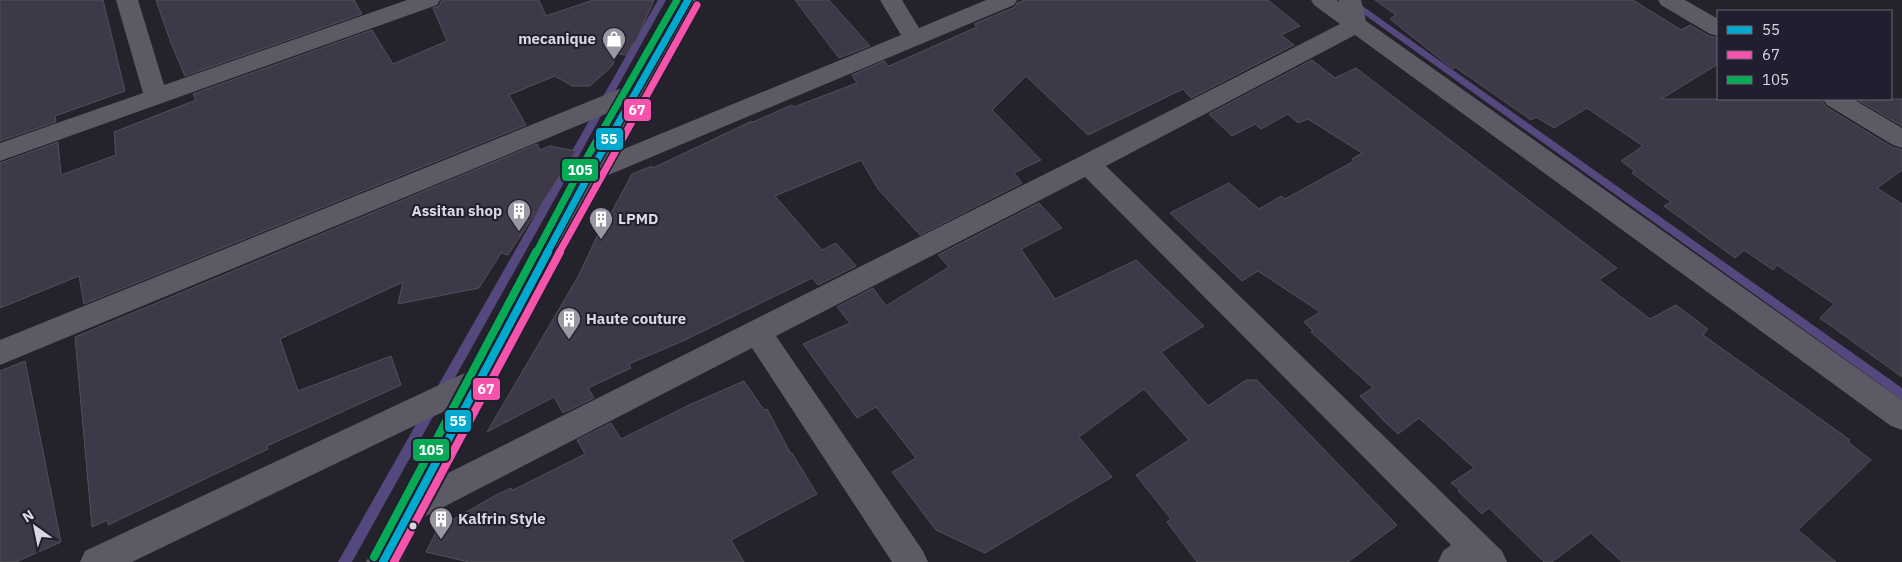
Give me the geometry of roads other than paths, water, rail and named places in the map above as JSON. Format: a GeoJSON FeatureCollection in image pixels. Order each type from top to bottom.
{"type":"FeatureCollection","features":[{"type":"Feature","properties":{"kind":"street"},"geometry":{"type":"LineString","coordinates":[[127,0],[156,97]]}},
{"type":"Feature","properties":{"kind":"street"},"geometry":{"type":"LineString","coordinates":[[0,152],[429,0]]}},
{"type":"Feature","properties":{"kind":"street"},"geometry":{"type":"LineString","coordinates":[[383,562],[590,173],[688,0]]}},
{"type":"Feature","properties":{"kind":"street"},"geometry":{"type":"LineString","coordinates":[[891,0],[901,19],[915,38]]}},
{"type":"Feature","properties":{"kind":"street"},"geometry":{"type":"LineString","coordinates":[[590,173],[1006,0]]}},
{"type":"Feature","properties":{"kind":"street"},"geometry":{"type":"LineString","coordinates":[[1322,0],[1353,13],[1902,417]]}},
{"type":"Feature","properties":{"kind":"street"},"geometry":{"type":"LineString","coordinates":[[1669,0],[1717,28]]}},
{"type":"Feature","properties":{"kind":"street"},"geometry":{"type":"LineString","coordinates":[[412,507],[1088,164],[1353,13]]}},
{"type":"Feature","properties":{"kind":"street"},"geometry":{"type":"LineString","coordinates":[[0,353],[636,92]]}},
{"type":"Feature","properties":{"kind":"street"},"geometry":{"type":"LineString","coordinates":[[1837,100],[1902,139]]}},
{"type":"Feature","properties":{"kind":"street"},"geometry":{"type":"LineString","coordinates":[[1088,164],[1473,557]]}},
{"type":"Feature","properties":{"kind":"street"},"geometry":{"type":"LineString","coordinates":[[757,332],[912,562]]}},
{"type":"Feature","properties":{"kind":"street"},"geometry":{"type":"LineString","coordinates":[[97,562],[480,380]]}},
{"type":"Feature","properties":{"kind":"waterway"},"geometry":{"type":"LineString","coordinates":[[439,395],[662,0]]}},
{"type":"Feature","properties":{"kind":"waterway"},"geometry":{"type":"LineString","coordinates":[[1348,0],[1902,395]]}},
{"type":"Feature","properties":{"kind":"waterway"},"geometry":{"type":"LineString","coordinates":[[345,562],[431,409]]}},
{"type":"Feature","properties":{"kind":"place","name":"mecanique"},"geometry":{"type":"Point","coordinates":[614,60]}},
{"type":"Feature","properties":{"kind":"place","name":"Assitan shop"},"geometry":{"type":"Point","coordinates":[519,232]}},
{"type":"Feature","properties":{"kind":"place","name":"LPMD"},"geometry":{"type":"Point","coordinates":[601,240]}},
{"type":"Feature","properties":{"kind":"place","name":"Haute couture"},"geometry":{"type":"Point","coordinates":[569,340]}},
{"type":"Feature","properties":{"kind":"place","name":"Kalfrin Style"},"geometry":{"type":"Point","coordinates":[441,540]}}]}
